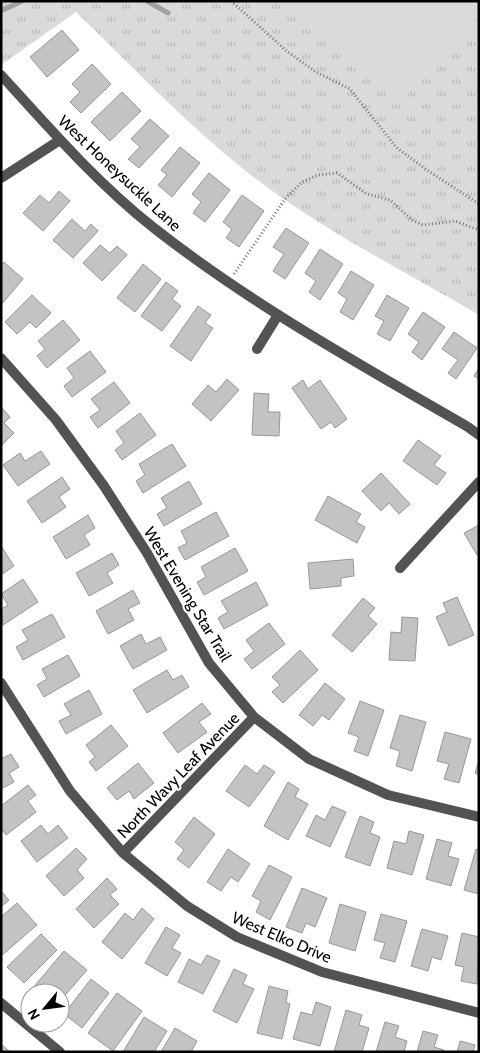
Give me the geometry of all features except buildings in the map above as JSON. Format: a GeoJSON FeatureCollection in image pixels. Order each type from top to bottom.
{"type":"FeatureCollection","features":[{"type":"Feature","properties":{"kind":"street","name":"West Honeysuckle Lane"},"geometry":{"type":"LineString","coordinates":[[1,75],[60,140],[153,227],[228,283],[278,316],[479,435]]}},
{"type":"Feature","properties":{"kind":"street"},"geometry":{"type":"LineString","coordinates":[[1,178],[60,140]]}},
{"type":"Feature","properties":{"kind":"street"},"geometry":{"type":"LineString","coordinates":[[257,349],[278,316]]}},
{"type":"Feature","properties":{"kind":"street","name":"West Evening Star Trail"},"geometry":{"type":"LineString","coordinates":[[1,358],[56,420],[104,486],[148,553],[209,663],[254,717],[309,759],[388,795],[479,816]]}},
{"type":"Feature","properties":{"kind":"street"},"geometry":{"type":"LineString","coordinates":[[400,568],[479,482]]}},
{"type":"Feature","properties":{"kind":"street","name":"West Elko Drive"},"geometry":{"type":"LineString","coordinates":[[1,683],[70,791],[123,853],[187,906],[237,937],[322,972],[479,1013]]}},
{"type":"Feature","properties":{"kind":"street","name":"North Wavy Leaf Avenue"},"geometry":{"type":"LineString","coordinates":[[123,853],[254,717]]}},
{"type":"Feature","properties":{"kind":"street"},"geometry":{"type":"LineString","coordinates":[[1,1003],[60,1052]]}},
{"type":"Feature","properties":{"kind":"path"},"geometry":{"type":"LineString","coordinates":[[231,1],[288,52],[316,72],[350,89],[396,147],[479,204]]}},
{"type":"Feature","properties":{"kind":"path"},"geometry":{"type":"LineString","coordinates":[[228,283],[285,200],[302,182],[318,175],[337,173],[367,194],[390,200],[412,220],[423,225],[455,221],[479,230]]}},
{"type":"Feature","properties":{"kind":"green space"},"geometry":{"type":"Polygon","coordinates":[[[1,1],[479,1],[479,315],[331,230],[302,212],[247,172],[181,115],[76,12],[1,65],[1,1]]]}},
{"type":"Feature","properties":{"kind":"green space"},"geometry":{"type":"Polygon","coordinates":[[[290,1],[457,1],[476,18],[403,100],[290,1]]]}},
{"type":"Feature","properties":{"kind":"waterway"},"geometry":{"type":"LineString","coordinates":[[1,11],[22,1]]}},
{"type":"Feature","properties":{"kind":"waterway"},"geometry":{"type":"LineString","coordinates":[[147,1],[168,13]]}}]}
